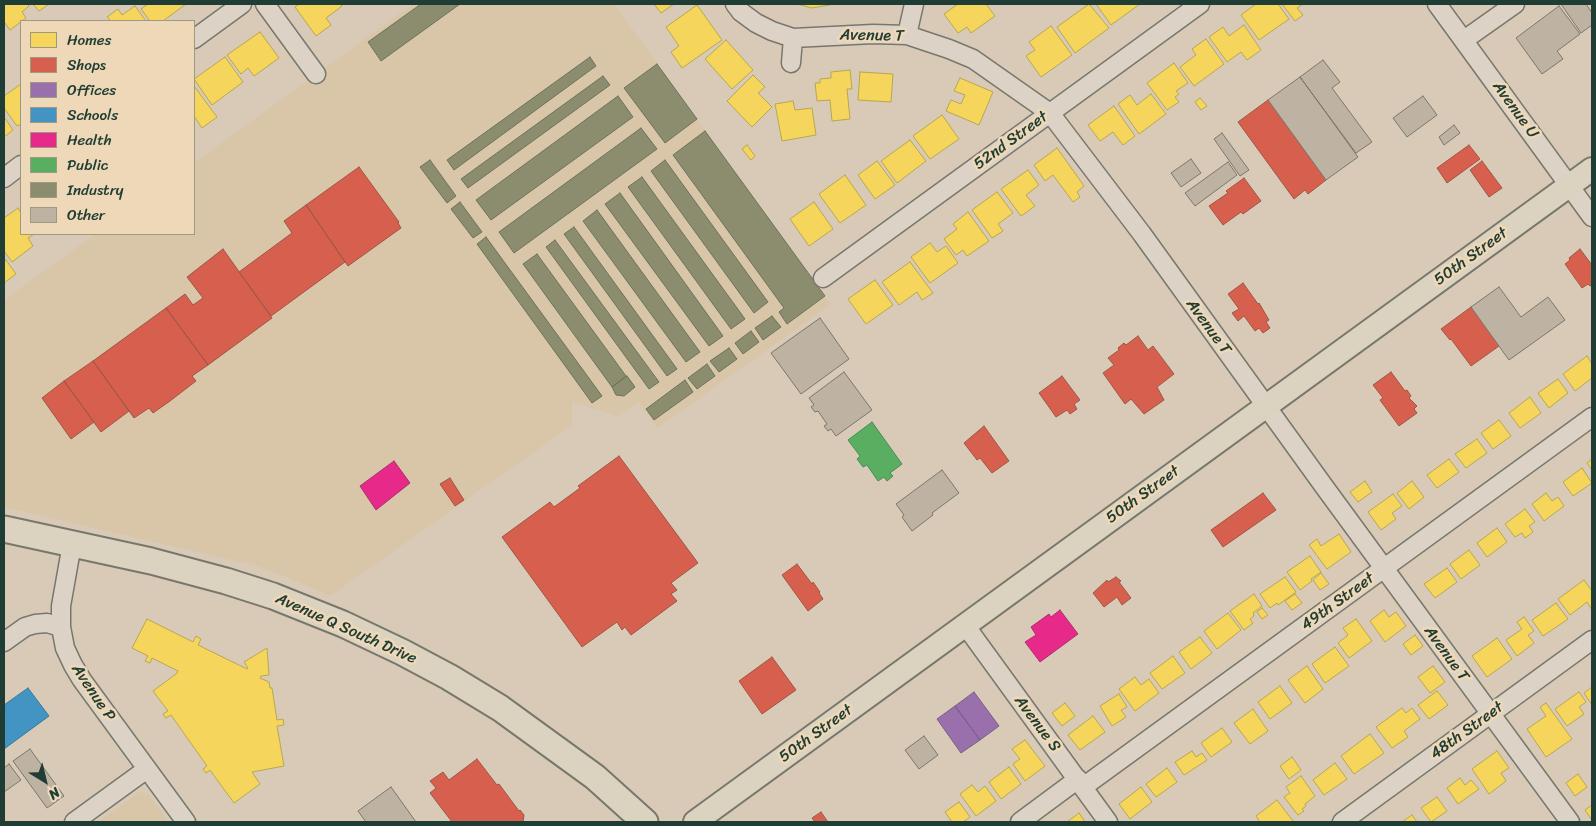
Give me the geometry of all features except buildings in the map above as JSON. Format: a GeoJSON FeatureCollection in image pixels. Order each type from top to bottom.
{"type":"FeatureCollection","features":[{"type":"Feature","properties":{"kind":"highway","name":"Avenue Q South Drive"},"geometry":{"type":"LineString","coordinates":[[4,529],[151,561],[226,581],[273,596],[326,617],[402,652],[449,677],[501,709],[595,778],[645,822]]}},
{"type":"Feature","properties":{"kind":"main road","name":"50th Street"},"geometry":{"type":"LineString","coordinates":[[695,822],[1592,169]]}},
{"type":"Feature","properties":{"kind":"street"},"geometry":{"type":"LineString","coordinates":[[195,38],[242,4]]}},
{"type":"Feature","properties":{"kind":"street"},"geometry":{"type":"LineString","coordinates":[[265,4],[316,74]]}},
{"type":"Feature","properties":{"kind":"street","name":"Avenue T"},"geometry":{"type":"LineString","coordinates":[[735,4],[741,12],[756,24],[772,32],[793,38],[874,34],[907,35],[949,48],[973,59],[1050,113],[1142,234],[1383,568],[1570,822]]}},
{"type":"Feature","properties":{"kind":"street"},"geometry":{"type":"LineString","coordinates":[[907,35],[914,4]]}},
{"type":"Feature","properties":{"kind":"street","name":"52nd Street"},"geometry":{"type":"LineString","coordinates":[[823,278],[1200,4]]}},
{"type":"Feature","properties":{"kind":"street","name":"Avenue U"},"geometry":{"type":"LineString","coordinates":[[1437,4],[1592,217]]}},
{"type":"Feature","properties":{"kind":"street"},"geometry":{"type":"LineString","coordinates":[[1464,40],[1515,4]]}},
{"type":"Feature","properties":{"kind":"street"},"geometry":{"type":"LineString","coordinates":[[791,63],[793,38]]}},
{"type":"Feature","properties":{"kind":"street"},"geometry":{"type":"LineString","coordinates":[[4,178],[20,166]]}},
{"type":"Feature","properties":{"kind":"street","name":"49th Street"},"geometry":{"type":"LineString","coordinates":[[1020,822],[1080,783],[1592,417]]}},
{"type":"Feature","properties":{"kind":"street","name":"Avenue P"},"geometry":{"type":"LineString","coordinates":[[72,544],[61,606],[61,627],[66,648],[73,665],[186,822]]}},
{"type":"Feature","properties":{"kind":"street"},"geometry":{"type":"LineString","coordinates":[[4,642],[25,627],[35,624],[47,623],[61,627]]}},
{"type":"Feature","properties":{"kind":"street","name":"Avenue S"},"geometry":{"type":"LineString","coordinates":[[965,626],[1108,822]]}},
{"type":"Feature","properties":{"kind":"street","name":"48th Street"},"geometry":{"type":"LineString","coordinates":[[1342,822],[1592,640]]}},
{"type":"Feature","properties":{"kind":"street"},"geometry":{"type":"LineString","coordinates":[[74,822],[148,769]]}},
{"type":"Feature","properties":{"kind":"shaded area"},"geometry":{"type":"Polygon","coordinates":[[[413,4],[614,4],[831,304],[658,428],[639,402],[618,416],[572,402],[572,425],[330,596],[254,565],[4,507],[4,300],[95,235],[195,235],[195,162],[413,4]]]}},
{"type":"Feature","properties":{"kind":"shaded area"},"geometry":{"type":"Polygon","coordinates":[[[140,792],[148,794],[168,822],[98,822],[140,792]]]}}]}
